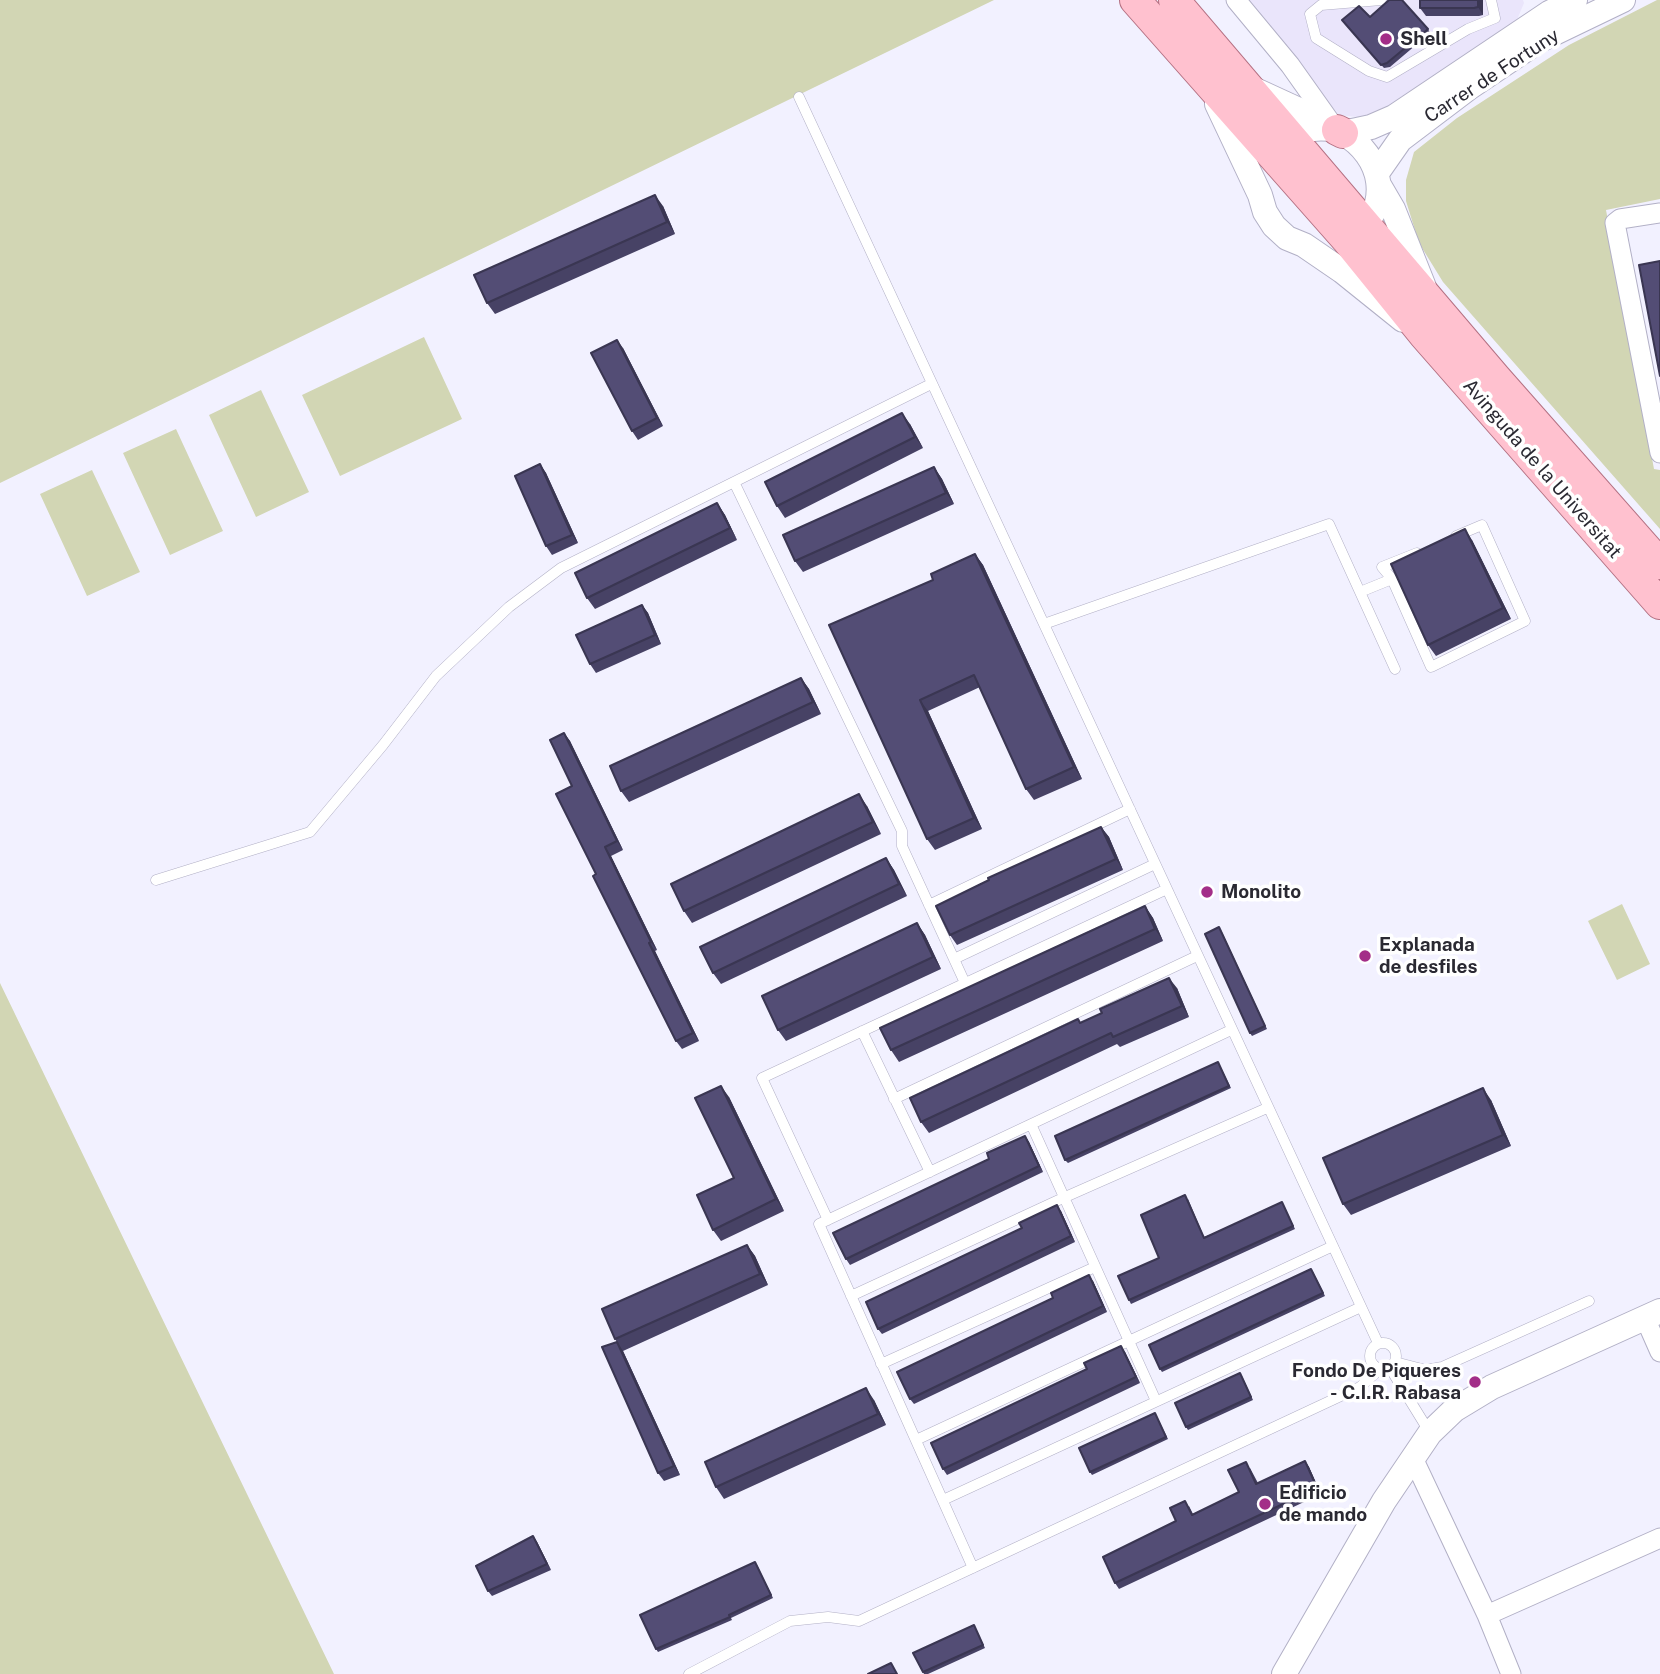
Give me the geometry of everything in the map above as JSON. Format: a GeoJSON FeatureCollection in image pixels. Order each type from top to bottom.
{"type":"FeatureCollection","features":[{"type":"Feature","properties":{"kind":"main road","name":"Avinguda de la Universitat"},"geometry":{"type":"LineString","coordinates":[[1135,0],[1203,78],[1280,145],[1356,233],[1424,335],[1660,604]]}},
{"type":"Feature","properties":{"kind":"main road","name":"Avinguda de la Universitat"},"geometry":{"type":"LineString","coordinates":[[1174,0],[1251,88],[1280,145]]}},
{"type":"Feature","properties":{"kind":"main road","name":"Avinguda de la Universitat"},"geometry":{"type":"LineString","coordinates":[[1356,233],[1428,296],[1496,378],[1660,564]]}},
{"type":"Feature","properties":{"kind":"street"},"geometry":{"type":"LineString","coordinates":[[1236,0],[1290,65],[1340,132]]}},
{"type":"Feature","properties":{"kind":"street","name":"Carrer de Fortuny"},"geometry":{"type":"LineString","coordinates":[[1340,132],[1371,127],[1394,117],[1545,7],[1575,0]]}},
{"type":"Feature","properties":{"kind":"street","name":"Carrer de Fortuny"},"geometry":{"type":"LineString","coordinates":[[1378,179],[1400,140],[1418,125],[1540,40],[1623,0]]}},
{"type":"Feature","properties":{"kind":"street"},"geometry":{"type":"LineString","coordinates":[[1540,40],[1545,7]]}},
{"type":"Feature","properties":{"kind":"street","name":"Avinguda de la Universitat"},"geometry":{"type":"LineString","coordinates":[[1203,78],[1230,128],[1246,170],[1274,226],[1287,238],[1304,245],[1342,271],[1387,309],[1424,335]]}},
{"type":"Feature","properties":{"kind":"street","name":"Avinguda de la Universitat"},"geometry":{"type":"LineString","coordinates":[[1251,88],[1314,117],[1365,149],[1393,209],[1428,296]]}},
{"type":"Feature","properties":{"kind":"street"},"geometry":{"type":"LineString","coordinates":[[1260,195],[1261,174],[1280,145],[1313,129],[1340,132]]}},
{"type":"Feature","properties":{"kind":"street"},"geometry":{"type":"LineString","coordinates":[[1304,245],[1333,245],[1356,233],[1378,200],[1378,179]]}},
{"type":"Feature","properties":{"kind":"street"},"geometry":{"type":"LineString","coordinates":[[1660,213],[1620,219],[1615,223],[1660,453]]}},
{"type":"Feature","properties":{"kind":"street"},"geometry":{"type":"LineString","coordinates":[[1284,1674],[1384,1501],[1430,1433],[1454,1410],[1492,1387],[1652,1315],[1660,1352]]}},
{"type":"Feature","properties":{"kind":"street"},"geometry":{"type":"LineString","coordinates":[[1413,1458],[1487,1615],[1511,1674]]}},
{"type":"Feature","properties":{"kind":"street"},"geometry":{"type":"LineString","coordinates":[[1487,1615],[1660,1538]]}},
{"type":"Feature","properties":{"kind":"lane"},"geometry":{"type":"LineString","coordinates":[[1381,0],[1321,5],[1310,14],[1316,38],[1369,71],[1387,77],[1468,29],[1495,18],[1491,0]]}},
{"type":"Feature","properties":{"kind":"lane"},"geometry":{"type":"LineString","coordinates":[[799,97],[1378,1343]]}},
{"type":"Feature","properties":{"kind":"lane"},"geometry":{"type":"LineString","coordinates":[[156,880],[310,832],[383,745],[436,676],[509,607],[561,568],[931,384]]}},
{"type":"Feature","properties":{"kind":"lane"},"geometry":{"type":"LineString","coordinates":[[734,482],[902,831],[902,846],[965,983]]}},
{"type":"Feature","properties":{"kind":"lane"},"geometry":{"type":"LineString","coordinates":[[1044,624],[1329,524],[1395,669]]}},
{"type":"Feature","properties":{"kind":"lane"},"geometry":{"type":"LineString","coordinates":[[1432,546],[1382,567],[1392,579],[1431,667],[1525,621],[1482,525],[1445,541]]}},
{"type":"Feature","properties":{"kind":"lane"},"geometry":{"type":"LineString","coordinates":[[1360,592],[1392,579]]}},
{"type":"Feature","properties":{"kind":"lane"},"geometry":{"type":"LineString","coordinates":[[929,905],[1130,809]]}},
{"type":"Feature","properties":{"kind":"lane"},"geometry":{"type":"LineString","coordinates":[[954,959],[1155,864]]}},
{"type":"Feature","properties":{"kind":"lane"},"geometry":{"type":"LineString","coordinates":[[828,1220],[762,1078],[1167,888]]}},
{"type":"Feature","properties":{"kind":"lane"},"geometry":{"type":"LineString","coordinates":[[894,1099],[1198,956]]}},
{"type":"Feature","properties":{"kind":"lane"},"geometry":{"type":"LineString","coordinates":[[973,1567],[819,1224],[1231,1030]]}},
{"type":"Feature","properties":{"kind":"lane"},"geometry":{"type":"LineString","coordinates":[[862,1031],[930,1172]]}},
{"type":"Feature","properties":{"kind":"lane"},"geometry":{"type":"LineString","coordinates":[[851,1296],[1267,1108]]}},
{"type":"Feature","properties":{"kind":"lane"},"geometry":{"type":"LineString","coordinates":[[1031,1125],[1156,1401]]}},
{"type":"Feature","properties":{"kind":"lane"},"geometry":{"type":"LineString","coordinates":[[916,1440],[1332,1246]]}},
{"type":"Feature","properties":{"kind":"lane"},"geometry":{"type":"LineString","coordinates":[[881,1364],[1095,1266]]}},
{"type":"Feature","properties":{"kind":"lane"},"geometry":{"type":"LineString","coordinates":[[689,1674],[790,1621],[828,1617],[859,1621],[1360,1387],[1388,1366],[1396,1353],[1394,1348],[1384,1342],[1378,1343],[1371,1350],[1372,1364],[1388,1366],[1426,1370],[1442,1367],[1589,1301]]}},
{"type":"Feature","properties":{"kind":"lane"},"geometry":{"type":"LineString","coordinates":[[943,1500],[1361,1307]]}},
{"type":"Feature","properties":{"kind":"lane"},"geometry":{"type":"LineString","coordinates":[[1388,1366],[1430,1433]]}},
{"type":"Feature","properties":{"kind":"shaded area","name":"Shell"},"geometry":{"type":"Polygon","coordinates":[[[1242,0],[1523,0],[1524,3],[1516,22],[1382,112],[1358,117],[1339,115],[1242,0]]]}},
{"type":"Feature","properties":{"kind":"green space"},"geometry":{"type":"Polygon","coordinates":[[[0,0],[994,0],[0,483],[0,0]]]}},
{"type":"Feature","properties":{"kind":"green space"},"geometry":{"type":"Polygon","coordinates":[[[1660,0],[1660,199],[1606,210],[1654,469],[1660,470],[1660,529],[1443,282],[1419,243],[1406,201],[1406,180],[1414,152],[1457,118],[1569,45],[1660,0]]]}},
{"type":"Feature","properties":{"kind":"green space"},"geometry":{"type":"Polygon","coordinates":[[[424,337],[462,419],[340,476],[302,395],[424,337]]]}},
{"type":"Feature","properties":{"kind":"green space"},"geometry":{"type":"Polygon","coordinates":[[[261,390],[309,492],[256,517],[209,415],[261,390]]]}},
{"type":"Feature","properties":{"kind":"green space"},"geometry":{"type":"Polygon","coordinates":[[[176,429],[223,531],[170,555],[123,453],[176,429]]]}},
{"type":"Feature","properties":{"kind":"green space"},"geometry":{"type":"Polygon","coordinates":[[[92,470],[140,572],[87,596],[40,494],[92,470]]]}},
{"type":"Feature","properties":{"kind":"green space"},"geometry":{"type":"Polygon","coordinates":[[[1622,904],[1650,964],[1617,980],[1588,921],[1622,904]]]}},
{"type":"Feature","properties":{"kind":"green space"},"geometry":{"type":"Polygon","coordinates":[[[0,983],[334,1674],[0,1674],[0,983]]]}},
{"type":"Feature","properties":{"kind":"building"},"geometry":{"type":"Polygon","coordinates":[[[1389,0],[1402,0],[1428,29],[1381,65],[1342,20],[1359,6],[1370,17],[1389,0]]]}},
{"type":"Feature","properties":{"kind":"building"},"geometry":{"type":"Polygon","coordinates":[[[1420,0],[1478,0],[1478,7],[1420,8],[1420,0]]]}},
{"type":"Feature","properties":{"kind":"building"},"geometry":{"type":"Polygon","coordinates":[[[655,195],[667,222],[487,303],[474,275],[655,195]]]}},
{"type":"Feature","properties":{"kind":"building"},"geometry":{"type":"Polygon","coordinates":[[[1660,261],[1660,376],[1639,265],[1660,261]]]}},
{"type":"Feature","properties":{"kind":"building"},"geometry":{"type":"Polygon","coordinates":[[[617,340],[657,418],[632,431],[591,353],[617,340]]]}},
{"type":"Feature","properties":{"kind":"building"},"geometry":{"type":"Polygon","coordinates":[[[902,413],[915,437],[777,506],[765,482],[902,413]]]}},
{"type":"Feature","properties":{"kind":"building"},"geometry":{"type":"Polygon","coordinates":[[[540,464],[572,535],[546,546],[515,476],[540,464]]]}},
{"type":"Feature","properties":{"kind":"building"},"geometry":{"type":"Polygon","coordinates":[[[934,467],[946,493],[795,561],[783,535],[934,467]]]}},
{"type":"Feature","properties":{"kind":"building"},"geometry":{"type":"Polygon","coordinates":[[[717,503],[730,528],[587,598],[575,573],[717,503]]]}},
{"type":"Feature","properties":{"kind":"building"},"geometry":{"type":"Polygon","coordinates":[[[1465,529],[1503,608],[1428,645],[1391,564],[1465,529]]]}},
{"type":"Feature","properties":{"kind":"building"},"geometry":{"type":"Polygon","coordinates":[[[975,554],[1074,767],[1026,789],[974,675],[920,700],[974,818],[927,839],[829,625],[933,580],[931,574],[975,554]]]}},
{"type":"Feature","properties":{"kind":"building"},"geometry":{"type":"Polygon","coordinates":[[[642,605],[655,635],[590,664],[576,635],[642,605]]]}},
{"type":"Feature","properties":{"kind":"building"},"geometry":{"type":"Polygon","coordinates":[[[801,678],[813,702],[621,791],[610,766],[801,678]]]}},
{"type":"Feature","properties":{"kind":"building"},"geometry":{"type":"Polygon","coordinates":[[[564,733],[617,841],[605,847],[693,1033],[676,1041],[593,876],[596,874],[556,794],[572,786],[550,740],[564,733]]]}},
{"type":"Feature","properties":{"kind":"building"},"geometry":{"type":"Polygon","coordinates":[[[859,794],[873,822],[684,911],[671,884],[859,794]]]}},
{"type":"Feature","properties":{"kind":"building"},"geometry":{"type":"Polygon","coordinates":[[[1101,827],[1116,859],[950,935],[936,906],[989,880],[988,878],[1101,827]]]}},
{"type":"Feature","properties":{"kind":"building"},"geometry":{"type":"Polygon","coordinates":[[[886,858],[899,884],[713,973],[700,947],[886,858]]]}},
{"type":"Feature","properties":{"kind":"building"},"geometry":{"type":"Polygon","coordinates":[[[1145,906],[1155,929],[891,1050],[880,1028],[1145,906]]]}},
{"type":"Feature","properties":{"kind":"building"},"geometry":{"type":"Polygon","coordinates":[[[917,923],[933,957],[778,1030],[762,996],[917,923]]]}},
{"type":"Feature","properties":{"kind":"building"},"geometry":{"type":"Polygon","coordinates":[[[1219,927],[1265,1026],[1250,1033],[1205,934],[1219,927]]]}},
{"type":"Feature","properties":{"kind":"building"},"geometry":{"type":"Polygon","coordinates":[[[1169,978],[1182,1006],[1113,1037],[1111,1033],[921,1122],[910,1098],[1078,1019],[1080,1023],[1102,1013],[1100,1009],[1169,978]]]}},
{"type":"Feature","properties":{"kind":"building"},"geometry":{"type":"Polygon","coordinates":[[[1218,1062],[1229,1086],[1065,1160],[1055,1136],[1218,1062]]]}},
{"type":"Feature","properties":{"kind":"building"},"geometry":{"type":"Polygon","coordinates":[[[721,1086],[776,1199],[713,1230],[697,1195],[734,1178],[695,1098],[721,1086]]]}},
{"type":"Feature","properties":{"kind":"building"},"geometry":{"type":"Polygon","coordinates":[[[1483,1088],[1503,1135],[1343,1204],[1323,1158],[1483,1088]]]}},
{"type":"Feature","properties":{"kind":"building"},"geometry":{"type":"Polygon","coordinates":[[[1025,1136],[1039,1166],[846,1259],[833,1233],[989,1159],[987,1153],[1025,1136]]]}},
{"type":"Feature","properties":{"kind":"building"},"geometry":{"type":"Polygon","coordinates":[[[1185,1195],[1204,1238],[1282,1202],[1293,1226],[1129,1300],[1118,1276],[1159,1258],[1141,1215],[1185,1195]]]}},
{"type":"Feature","properties":{"kind":"building"},"geometry":{"type":"Polygon","coordinates":[[[1057,1205],[1071,1236],[878,1329],[866,1302],[1022,1228],[1019,1223],[1057,1205]]]}},
{"type":"Feature","properties":{"kind":"building"},"geometry":{"type":"Polygon","coordinates":[[[747,1245],[760,1274],[615,1339],[602,1309],[747,1245]]]}},
{"type":"Feature","properties":{"kind":"building"},"geometry":{"type":"Polygon","coordinates":[[[1311,1269],[1323,1293],[1160,1369],[1149,1345],[1311,1269]]]}},
{"type":"Feature","properties":{"kind":"building"},"geometry":{"type":"Polygon","coordinates":[[[1089,1275],[1103,1306],[910,1399],[897,1372],[1053,1298],[1051,1293],[1089,1275]]]}},
{"type":"Feature","properties":{"kind":"building"},"geometry":{"type":"Polygon","coordinates":[[[617,1342],[674,1466],[658,1473],[602,1347],[617,1342]]]}},
{"type":"Feature","properties":{"kind":"building"},"geometry":{"type":"Polygon","coordinates":[[[1121,1346],[1136,1377],[943,1469],[931,1443],[1087,1369],[1084,1363],[1121,1346]]]}},
{"type":"Feature","properties":{"kind":"building"},"geometry":{"type":"Polygon","coordinates":[[[1240,1373],[1251,1397],[1186,1427],[1175,1403],[1240,1373]]]}},
{"type":"Feature","properties":{"kind":"building"},"geometry":{"type":"Polygon","coordinates":[[[866,1388],[878,1414],[716,1487],[705,1462],[866,1388]]]}},
{"type":"Feature","properties":{"kind":"building"},"geometry":{"type":"Polygon","coordinates":[[[1155,1413],[1166,1437],[1090,1472],[1079,1448],[1155,1413]]]}},
{"type":"Feature","properties":{"kind":"building"},"geometry":{"type":"Polygon","coordinates":[[[1305,1461],[1317,1488],[1115,1583],[1103,1557],[1176,1521],[1170,1508],[1185,1501],[1192,1515],[1239,1492],[1228,1470],[1246,1462],[1256,1484],[1305,1461]]]}},
{"type":"Feature","properties":{"kind":"building"},"geometry":{"type":"Polygon","coordinates":[[[533,1536],[547,1564],[488,1591],[476,1566],[533,1536]]]}},
{"type":"Feature","properties":{"kind":"building"},"geometry":{"type":"Polygon","coordinates":[[[755,1562],[771,1595],[729,1615],[730,1617],[656,1649],[640,1615],[755,1562]]]}},
{"type":"Feature","properties":{"kind":"building"},"geometry":{"type":"Polygon","coordinates":[[[974,1625],[983,1645],[923,1672],[913,1653],[974,1625]]]}},
{"type":"Feature","properties":{"kind":"building"},"geometry":{"type":"Polygon","coordinates":[[[891,1663],[897,1674],[868,1674],[891,1663]]]}},
{"type":"Feature","properties":{"kind":"place","name":"Shell"},"geometry":{"type":"Point","coordinates":[1386,39]}},
{"type":"Feature","properties":{"kind":"place","name":"Monolito"},"geometry":{"type":"Point","coordinates":[1207,892]}},
{"type":"Feature","properties":{"kind":"place","name":"Explanada de desfiles"},"geometry":{"type":"Point","coordinates":[1365,956]}},
{"type":"Feature","properties":{"kind":"place","name":"Fondo De Piqueres - C.I.R. Rabasa"},"geometry":{"type":"Point","coordinates":[1475,1382]}},
{"type":"Feature","properties":{"kind":"place","name":"Edificio de mando"},"geometry":{"type":"Point","coordinates":[1265,1504]}}]}
